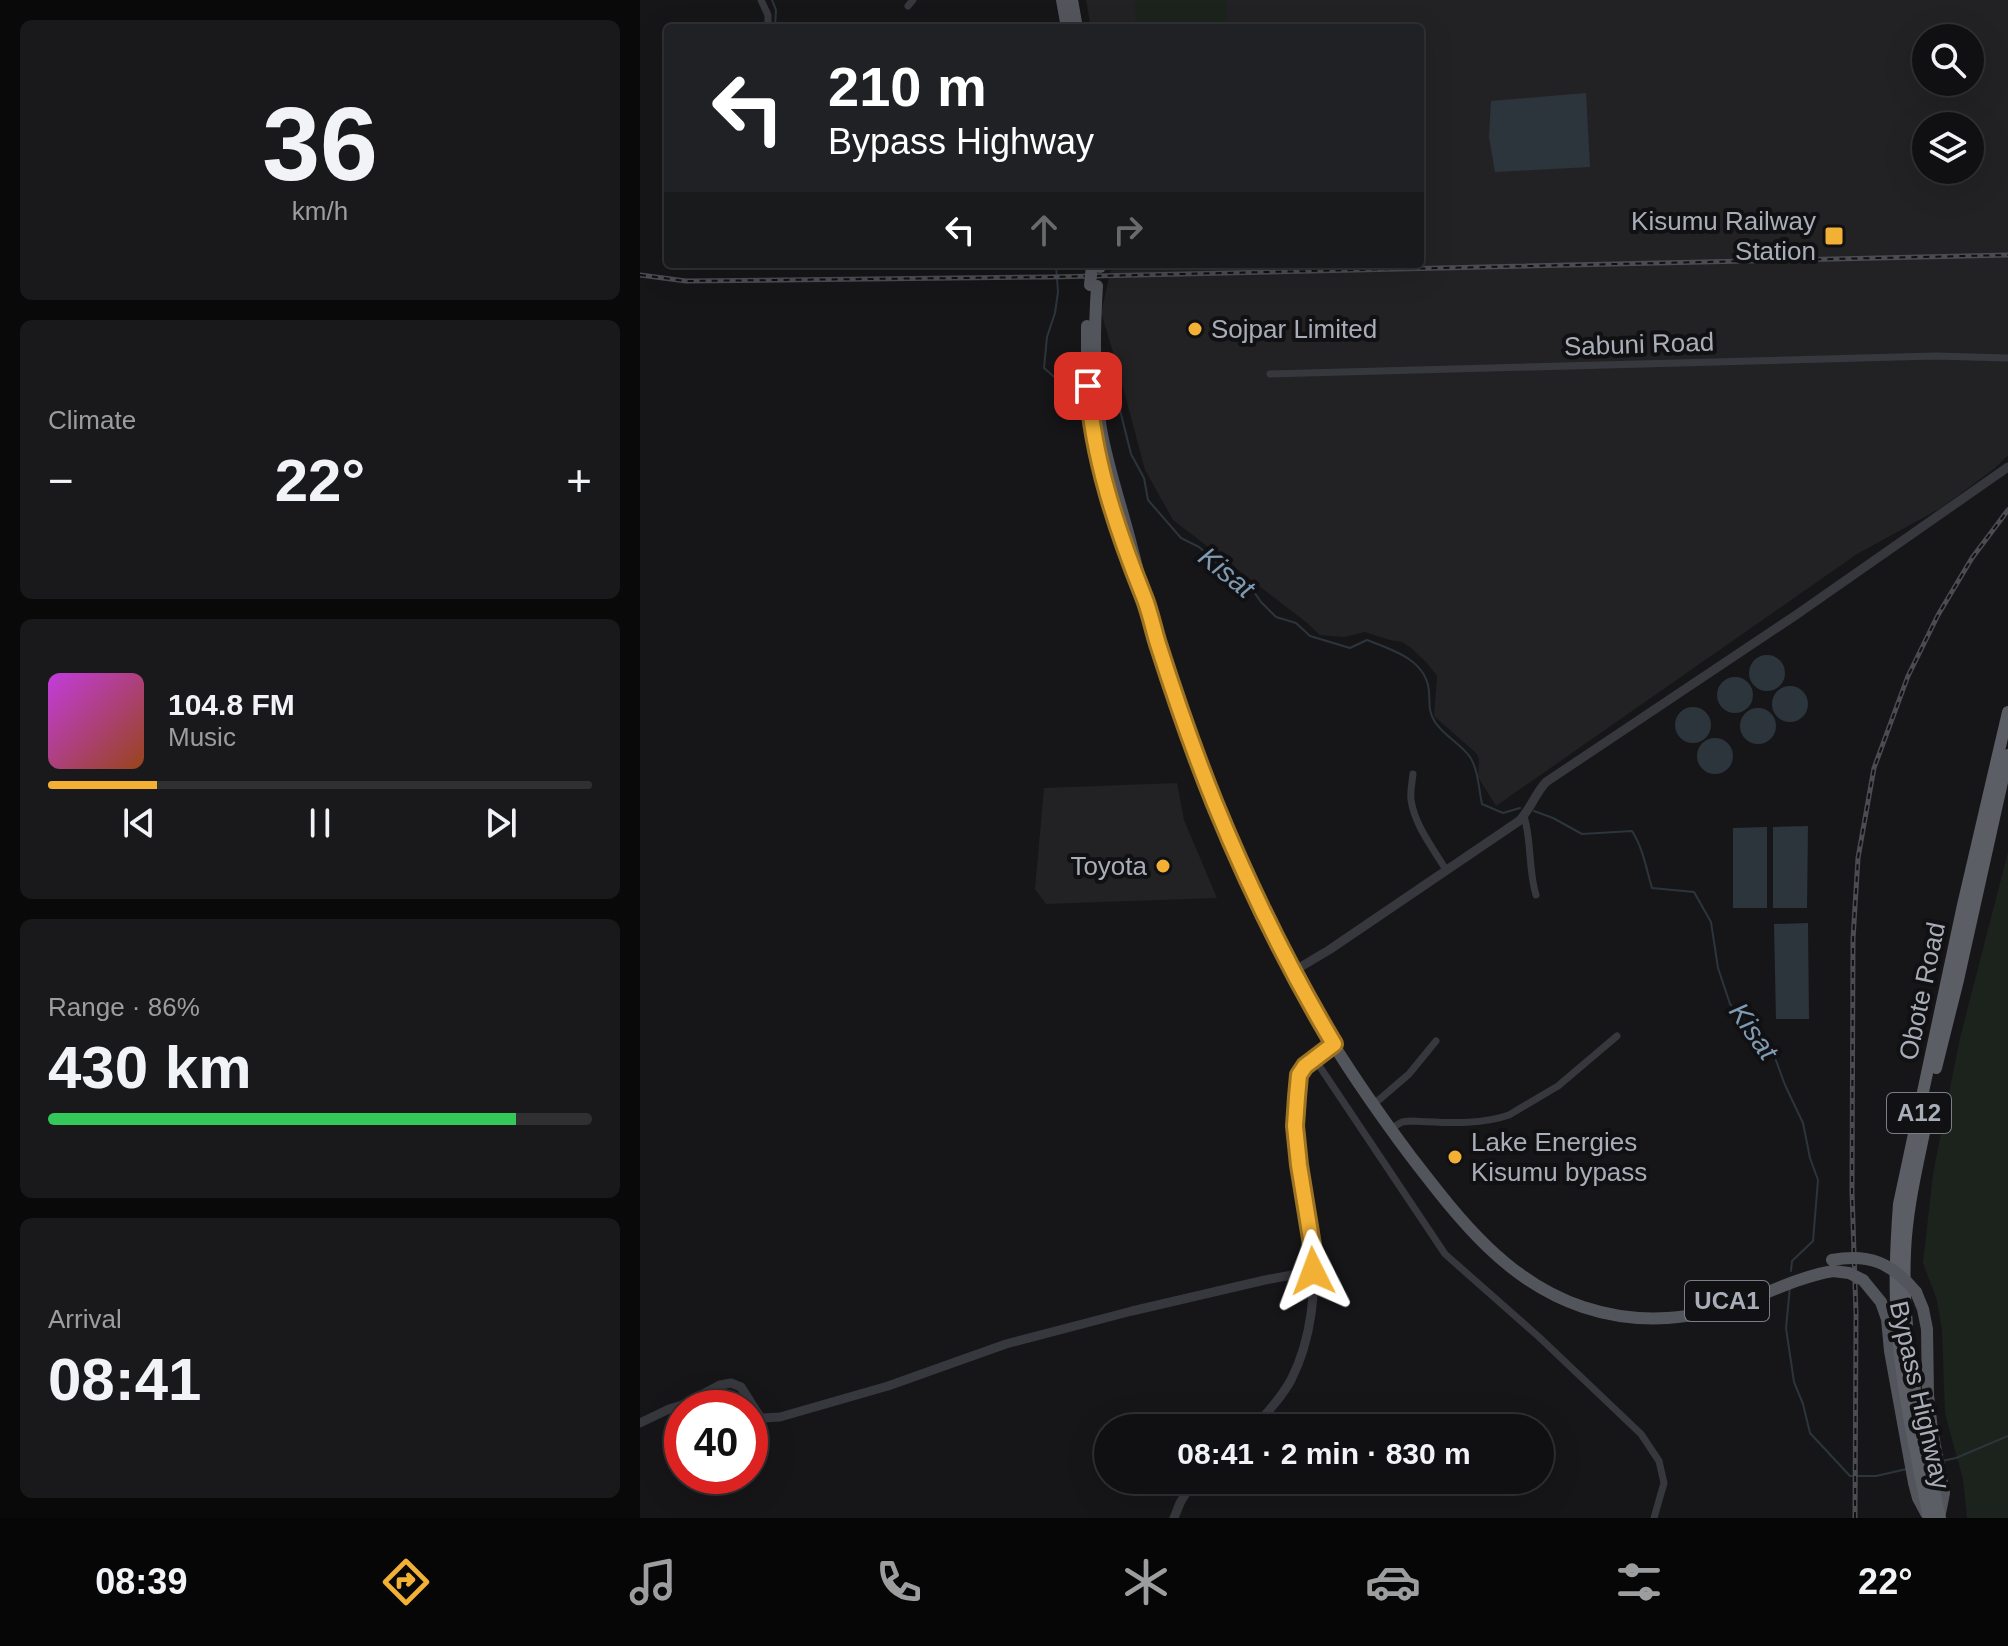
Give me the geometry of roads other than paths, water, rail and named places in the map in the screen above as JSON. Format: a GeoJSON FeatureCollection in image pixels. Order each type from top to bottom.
{"type":"FeatureCollection","features":[{"type":"Feature","properties":{"kind":"highway","name":"Obote Road"},"geometry":{"type":"LineString","coordinates":[[1934,1517],[1908,1415],[1896,1322],[1899,1204],[2008,712]]}},
{"type":"Feature","properties":{"kind":"highway","name":"Obote Road"},"geometry":{"type":"LineString","coordinates":[[1934,1517],[1907,1325],[1906,1241],[1915,1169],[1935,1073],[2008,755]]}},
{"type":"Feature","properties":{"kind":"main road"},"geometry":{"type":"LineString","coordinates":[[1062,0],[1066,24]]}},
{"type":"Feature","properties":{"kind":"main road"},"geometry":{"type":"LineString","coordinates":[[1072,0],[1076,24]]}},
{"type":"Feature","properties":{"kind":"main road","name":"UCA1"},"geometry":{"type":"LineString","coordinates":[[1096,268],[1086,341],[1087,368],[1089,404],[1107,490],[1215,803],[1263,915],[1292,972],[1373,1105],[1448,1204],[1482,1243],[1503,1262],[1547,1292],[1593,1309],[1617,1313]]}},
{"type":"Feature","properties":{"kind":"main road","name":"Bypass Highway"},"geometry":{"type":"LineString","coordinates":[[1845,1258],[1875,1260],[1890,1267],[1916,1292],[1927,1329],[1928,1395],[1944,1493],[1934,1517],[1918,1498],[1914,1483],[1887,1319],[1881,1302],[1863,1280],[1849,1273],[1833,1271],[1816,1274],[1721,1309],[1668,1318],[1617,1313],[1706,1306],[1732,1299],[1820,1264],[1845,1258]]}},
{"type":"Feature","properties":{"kind":"street"},"geometry":{"type":"LineString","coordinates":[[761,0],[768,15],[768,24]]}},
{"type":"Feature","properties":{"kind":"street","name":"Sabuni Road"},"geometry":{"type":"LineString","coordinates":[[1270,374],[1935,356],[2008,358]]}},
{"type":"Feature","properties":{"kind":"street"},"geometry":{"type":"LineString","coordinates":[[1292,972],[1505,831],[1524,816],[1546,782],[1772,632],[2008,467]]}},
{"type":"Feature","properties":{"kind":"street"},"geometry":{"type":"LineString","coordinates":[[1413,774],[1411,798],[1415,815],[1446,870]]}},
{"type":"Feature","properties":{"kind":"street"},"geometry":{"type":"LineString","coordinates":[[1524,816],[1530,843],[1530,872],[1536,895]]}},
{"type":"Feature","properties":{"kind":"street"},"geometry":{"type":"LineString","coordinates":[[1390,1129],[1410,1121],[1464,1123],[1509,1115],[1558,1086],[1617,1036]]}},
{"type":"Feature","properties":{"kind":"street"},"geometry":{"type":"LineString","coordinates":[[1373,1105],[1409,1074],[1436,1041]]}},
{"type":"Feature","properties":{"kind":"street"},"geometry":{"type":"LineString","coordinates":[[1264,1414],[1289,1383],[1300,1358],[1310,1320],[1312,1245],[1295,1126],[1299,1075],[1314,1058],[1334,1044]]}},
{"type":"Feature","properties":{"kind":"street"},"geometry":{"type":"LineString","coordinates":[[1314,1058],[1445,1254],[1539,1337],[1641,1434],[1659,1461],[1664,1483],[1654,1518]]}},
{"type":"Feature","properties":{"kind":"street"},"geometry":{"type":"LineString","coordinates":[[640,1423],[720,1385],[731,1383],[741,1387],[760,1417],[780,1417],[888,1386],[1006,1344],[1132,1311],[1313,1271]]}},
{"type":"Feature","properties":{"kind":"street"},"geometry":{"type":"LineString","coordinates":[[1174,1518],[1185,1494]]}},
{"type":"Feature","properties":{"kind":"waterway"},"geometry":{"type":"LineString","coordinates":[[772,0],[776,10],[775,24]]}},
{"type":"Feature","properties":{"kind":"waterway"},"geometry":{"type":"LineString","coordinates":[[1056,268],[1058,292],[1047,337],[1044,368],[1060,382],[1083,386]]}},
{"type":"Feature","properties":{"kind":"waterway","name":"Kisat"},"geometry":{"type":"LineString","coordinates":[[1101,388],[1106,389],[1119,406],[1131,454],[1144,478],[1148,500],[1181,538],[1199,547],[1225,574],[1245,579],[1276,617],[1296,623],[1310,636],[1350,648],[1367,640],[1398,652],[1415,664],[1427,681],[1430,711],[1435,722],[1473,762],[1482,804],[1503,813],[1520,808]]}},
{"type":"Feature","properties":{"kind":"waterway","name":"Kisat"},"geometry":{"type":"LineString","coordinates":[[1534,811],[1582,834],[1632,831],[1642,851],[1652,888],[1694,892],[1711,922],[1718,968],[1730,1004],[1774,1055],[1803,1123],[1818,1180],[1813,1241],[1792,1261],[1791,1271]]}},
{"type":"Feature","properties":{"kind":"waterway","name":"Kisat"},"geometry":{"type":"LineString","coordinates":[[1790,1287],[1786,1328],[1794,1382],[1810,1433],[1850,1476],[1876,1476],[1907,1469]]}},
{"type":"Feature","properties":{"kind":"waterway","name":"Kisat"},"geometry":{"type":"LineString","coordinates":[[1942,1461],[2008,1436]]}},
{"type":"Feature","properties":{"kind":"railway"},"geometry":{"type":"LineString","coordinates":[[640,275],[686,281],[1050,277],[2008,255]]}},
{"type":"Feature","properties":{"kind":"railway"},"geometry":{"type":"LineString","coordinates":[[1855,1518],[1853,939],[1858,858],[1874,768],[1908,676],[1938,615],[1972,558],[2008,510]]}},
{"type":"Feature","properties":{"kind":"place","name":"Kisumu Railway Station"},"geometry":{"type":"Point","coordinates":[1834,236]}},
{"type":"Feature","properties":{"kind":"place","name":"Sojpar Limited"},"geometry":{"type":"Point","coordinates":[1195,329]}},
{"type":"Feature","properties":{"kind":"place","name":"Toyota"},"geometry":{"type":"Point","coordinates":[1163,866]}},
{"type":"Feature","properties":{"kind":"place","name":"Lake Energies Kisumu bypass"},"geometry":{"type":"Point","coordinates":[1455,1157]}}]}
